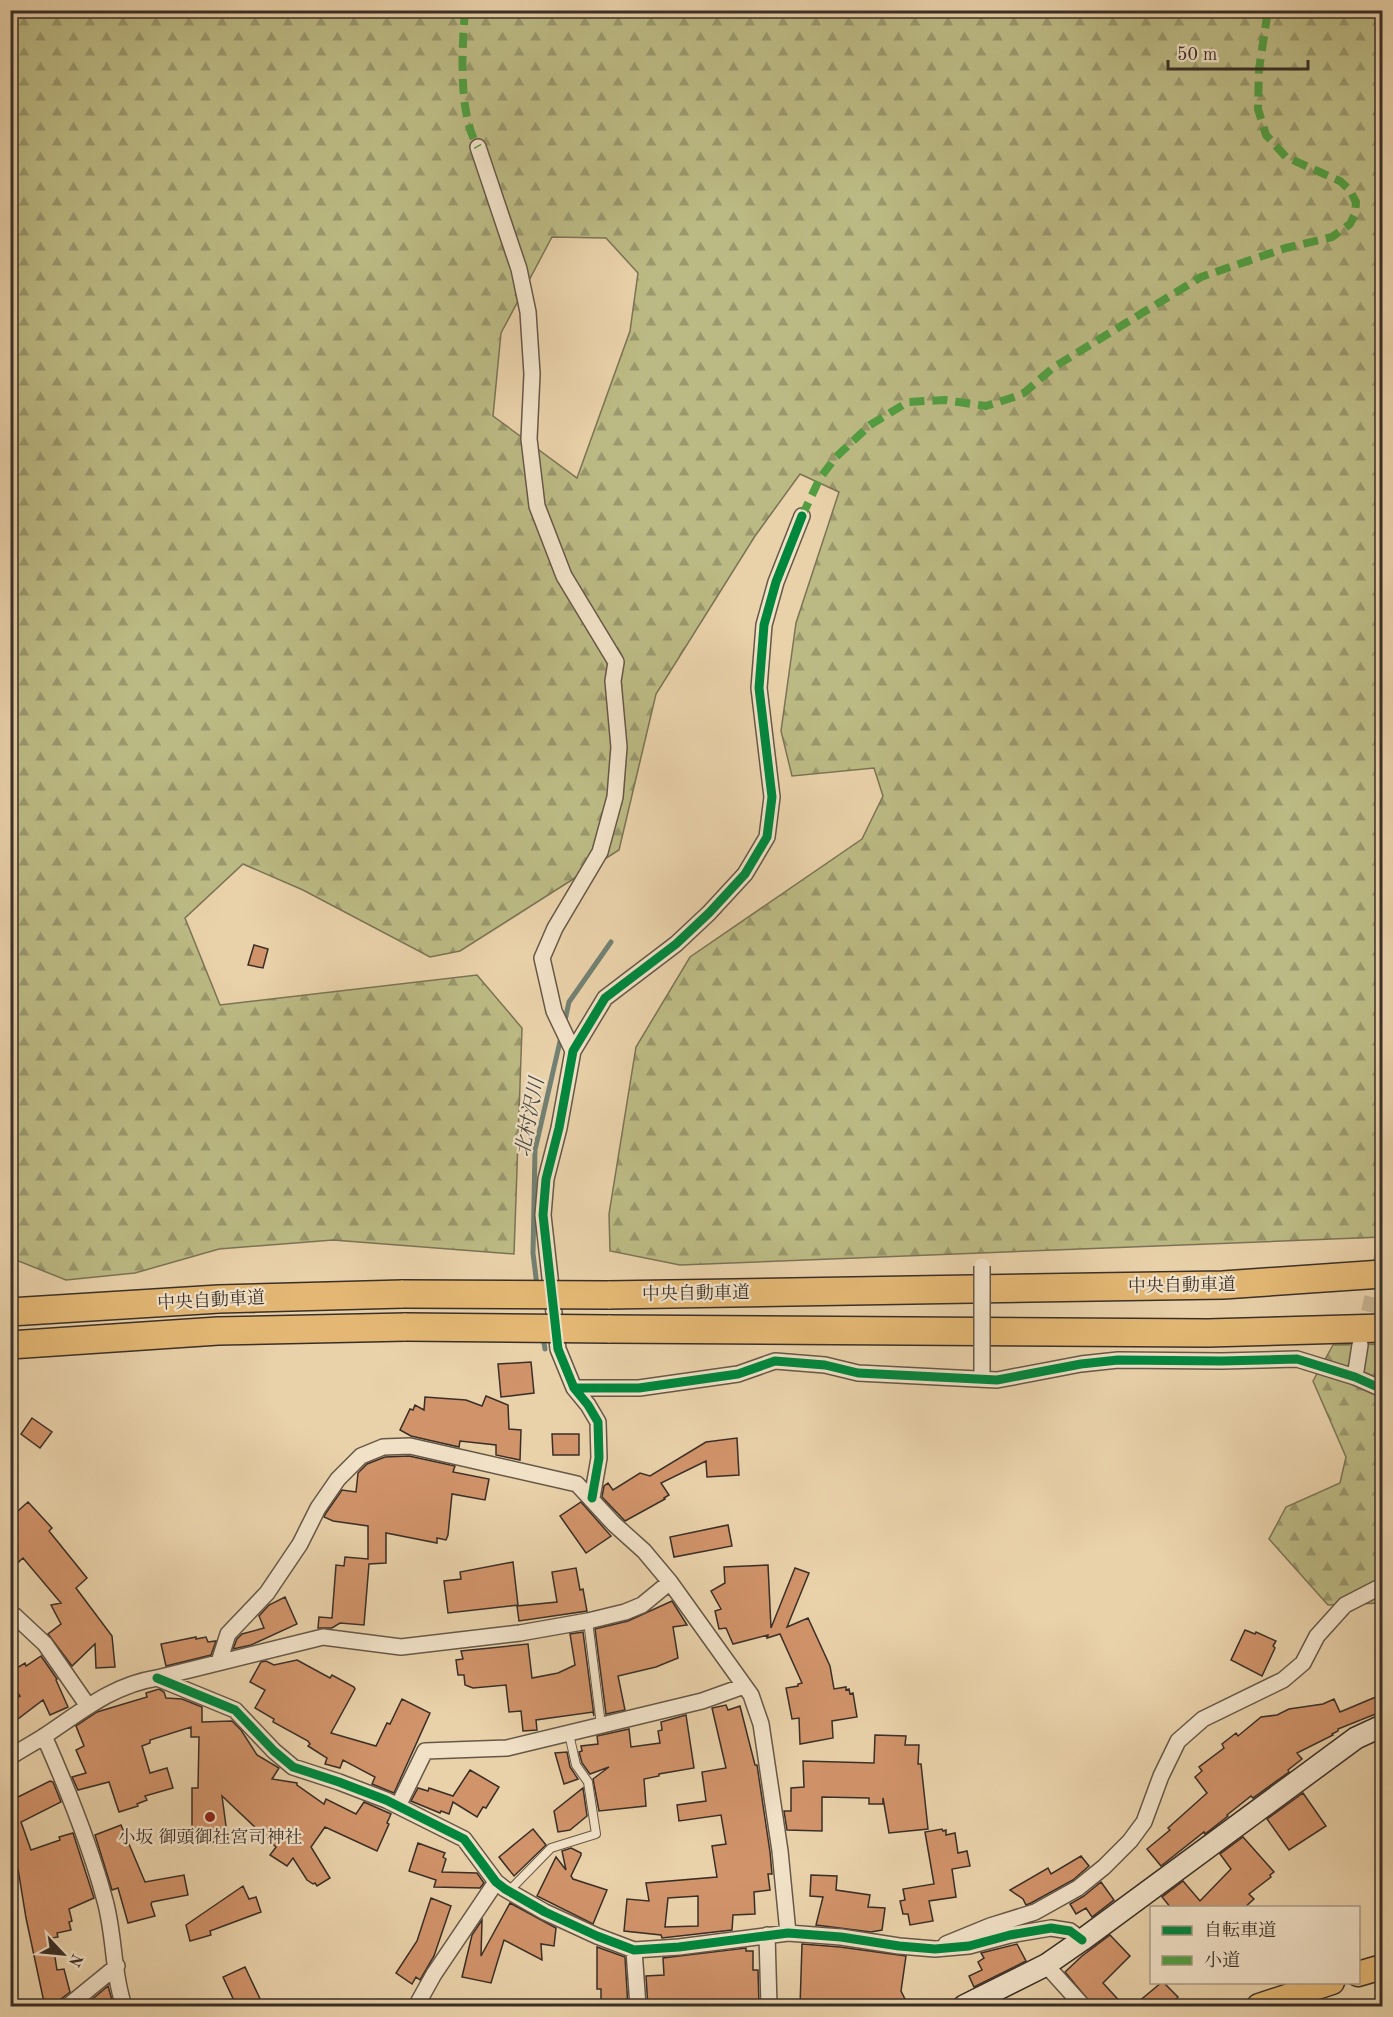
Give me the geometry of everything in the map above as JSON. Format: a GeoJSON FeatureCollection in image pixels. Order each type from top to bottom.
{"type":"FeatureCollection","features":[{"type":"Feature","properties":{"kind":"highway","name":"中央自動車道"},"geometry":{"type":"LineString","coordinates":[[10,1312],[219,1299],[403,1294],[608,1295],[1223,1285],[1383,1274]]}},
{"type":"Feature","properties":{"kind":"highway","name":"中央自動車道"},"geometry":{"type":"LineString","coordinates":[[10,1345],[218,1330],[406,1327],[1208,1333],[1383,1328]]}},
{"type":"Feature","properties":{"kind":"main road"},"geometry":{"type":"LineString","coordinates":[[1360,1974],[1383,1967]]}},
{"type":"Feature","properties":{"kind":"main road"},"geometry":{"type":"LineString","coordinates":[[1259,2007],[1329,1984]]}},
{"type":"Feature","properties":{"kind":"street"},"geometry":{"type":"LineString","coordinates":[[478,147],[519,269],[528,312],[532,374],[529,439],[537,506],[564,576],[616,662],[613,681],[619,747],[615,796],[600,852],[555,928],[542,958],[554,1011],[573,1051]]}},
{"type":"Feature","properties":{"kind":"street"},"geometry":{"type":"LineString","coordinates":[[592,1498],[599,1458],[598,1422],[574,1388],[558,1349],[543,1215],[546,1179],[561,1119],[573,1051],[604,998],[676,944],[709,913],[745,874],[767,837],[772,797],[759,688],[764,625],[776,582],[802,516]]}},
{"type":"Feature","properties":{"kind":"street"},"geometry":{"type":"LineString","coordinates":[[982,1266],[983,1375]]}},
{"type":"Feature","properties":{"kind":"street"},"geometry":{"type":"LineString","coordinates":[[1355,1377],[1360,1345]]}},
{"type":"Feature","properties":{"kind":"street"},"geometry":{"type":"LineString","coordinates":[[574,1388],[639,1388],[738,1374],[775,1361],[825,1365],[858,1373],[983,1375],[997,1380],[1081,1364],[1118,1360],[1297,1359],[1355,1377],[1383,1389]]}},
{"type":"Feature","properties":{"kind":"street"},"geometry":{"type":"LineString","coordinates":[[219,1662],[228,1634],[267,1593],[300,1544],[318,1508],[338,1479],[361,1456],[383,1447],[410,1446],[577,1484],[614,1524],[644,1551],[670,1582],[751,1695],[761,1724],[780,1851],[788,1933]]}},
{"type":"Feature","properties":{"kind":"street"},"geometry":{"type":"LineString","coordinates":[[10,1757],[107,1694],[139,1681],[323,1637],[401,1647],[520,1633],[588,1621],[625,1612],[642,1605],[670,1582]]}},
{"type":"Feature","properties":{"kind":"street"},"geometry":{"type":"LineString","coordinates":[[935,1949],[990,1926],[1035,1912],[1078,1888],[1104,1867],[1130,1841],[1144,1822],[1161,1776],[1178,1741],[1203,1719],[1283,1680],[1303,1663],[1317,1636],[1345,1605],[1383,1586]]}},
{"type":"Feature","properties":{"kind":"street"},"geometry":{"type":"LineString","coordinates":[[10,1613],[45,1644],[88,1706]]}},
{"type":"Feature","properties":{"kind":"street"},"geometry":{"type":"LineString","coordinates":[[157,1678],[235,1710],[274,1751],[293,1767],[339,1782],[398,1806],[464,1839],[496,1882],[509,1892],[555,1917],[634,1950],[679,1947],[788,1933],[935,1949],[969,1946],[1010,1935],[1051,1928],[1070,1931],[1082,1940]]}},
{"type":"Feature","properties":{"kind":"street"},"geometry":{"type":"LineString","coordinates":[[398,1806],[425,1751],[507,1748],[702,1701],[744,1686]]}},
{"type":"Feature","properties":{"kind":"street"},"geometry":{"type":"LineString","coordinates":[[964,2007],[1046,1965],[1356,1737],[1383,1726]]}},
{"type":"Feature","properties":{"kind":"street"},"geometry":{"type":"LineString","coordinates":[[44,1736],[64,1783],[105,1898],[120,1995],[124,2007]]}},
{"type":"Feature","properties":{"kind":"street"},"geometry":{"type":"LineString","coordinates":[[423,2007],[419,2001],[434,1974],[496,1882]]}},
{"type":"Feature","properties":{"kind":"street"},"geometry":{"type":"LineString","coordinates":[[767,1935],[769,2007]]}},
{"type":"Feature","properties":{"kind":"street"},"geometry":{"type":"LineString","coordinates":[[634,1950],[638,2007]]}},
{"type":"Feature","properties":{"kind":"street"},"geometry":{"type":"LineString","coordinates":[[1046,1965],[1083,2007]]}},
{"type":"Feature","properties":{"kind":"street"},"geometry":{"type":"LineString","coordinates":[[68,2007],[117,1966]]}},
{"type":"Feature","properties":{"kind":"lane"},"geometry":{"type":"LineString","coordinates":[[588,1621],[601,1725]]}},
{"type":"Feature","properties":{"kind":"lane"},"geometry":{"type":"LineString","coordinates":[[509,1892],[551,1848],[596,1834],[588,1782],[576,1765],[569,1734]]}},
{"type":"Feature","properties":{"kind":"green space"},"geometry":{"type":"Polygon","coordinates":[[[10,11],[1382,11],[1382,1237],[680,1265],[610,1251],[609,1214],[636,1047],[690,957],[862,839],[883,796],[874,768],[792,776],[781,731],[796,623],[839,492],[800,474],[755,536],[656,694],[619,850],[460,951],[430,957],[303,890],[243,864],[185,918],[220,1005],[477,975],[522,1028],[514,1254],[333,1240],[219,1249],[135,1273],[66,1280],[11,1258],[10,11]],[[552,237],[501,333],[493,416],[577,478],[630,331],[638,273],[606,238],[552,237]]]}},
{"type":"Feature","properties":{"kind":"green space"},"geometry":{"type":"Polygon","coordinates":[[[1382,1344],[1382,1603],[1328,1605],[1269,1539],[1286,1507],[1340,1483],[1346,1457],[1313,1381],[1333,1345],[1382,1344]]]}},
{"type":"Feature","properties":{"kind":"building"},"geometry":{"type":"Polygon","coordinates":[[[254,945],[268,949],[263,968],[248,965],[254,945]]]}},
{"type":"Feature","properties":{"kind":"building"},"geometry":{"type":"Polygon","coordinates":[[[531,1362],[534,1393],[501,1397],[498,1364],[531,1362]]]}},
{"type":"Feature","properties":{"kind":"building"},"geometry":{"type":"Polygon","coordinates":[[[486,1396],[508,1405],[509,1429],[521,1430],[520,1460],[496,1455],[496,1445],[460,1441],[459,1447],[411,1436],[400,1430],[410,1409],[413,1410],[415,1405],[424,1410],[425,1397],[466,1400],[482,1406],[486,1396]]]}},
{"type":"Feature","properties":{"kind":"building"},"geometry":{"type":"Polygon","coordinates":[[[32,1418],[52,1432],[40,1448],[21,1434],[32,1418]]]}},
{"type":"Feature","properties":{"kind":"building"},"geometry":{"type":"Polygon","coordinates":[[[552,1434],[579,1434],[579,1455],[553,1455],[552,1434]]]}},
{"type":"Feature","properties":{"kind":"building"},"geometry":{"type":"Polygon","coordinates":[[[737,1438],[739,1475],[707,1477],[706,1461],[661,1483],[669,1495],[625,1521],[602,1497],[604,1486],[608,1483],[613,1490],[640,1473],[650,1476],[706,1442],[737,1438]]]}},
{"type":"Feature","properties":{"kind":"building"},"geometry":{"type":"Polygon","coordinates":[[[409,1456],[455,1466],[453,1472],[489,1479],[485,1500],[452,1494],[448,1535],[446,1540],[437,1538],[437,1543],[386,1533],[386,1563],[369,1564],[364,1625],[340,1623],[332,1628],[318,1628],[319,1617],[332,1618],[336,1565],[344,1566],[345,1557],[368,1559],[368,1526],[333,1521],[324,1517],[326,1513],[342,1490],[356,1492],[358,1473],[367,1464],[385,1457],[409,1456]]]}},
{"type":"Feature","properties":{"kind":"building"},"geometry":{"type":"Polygon","coordinates":[[[28,1502],[52,1528],[49,1531],[87,1578],[76,1588],[112,1636],[115,1667],[96,1668],[95,1644],[72,1666],[48,1634],[61,1624],[51,1605],[61,1603],[23,1558],[10,1570],[10,1518],[28,1502]]]}},
{"type":"Feature","properties":{"kind":"building"},"geometry":{"type":"Polygon","coordinates":[[[581,1502],[611,1536],[586,1553],[560,1516],[581,1502]]]}},
{"type":"Feature","properties":{"kind":"building"},"geometry":{"type":"Polygon","coordinates":[[[728,1525],[732,1546],[674,1557],[670,1537],[728,1525]]]}},
{"type":"Feature","properties":{"kind":"building"},"geometry":{"type":"Polygon","coordinates":[[[513,1562],[518,1605],[448,1613],[444,1581],[461,1579],[460,1572],[513,1562]]]}},
{"type":"Feature","properties":{"kind":"building"},"geometry":{"type":"Polygon","coordinates":[[[768,1565],[771,1628],[795,1568],[809,1573],[787,1627],[808,1618],[830,1666],[834,1689],[846,1687],[850,1694],[853,1693],[857,1717],[832,1721],[833,1738],[800,1744],[799,1718],[792,1719],[786,1688],[802,1683],[780,1634],[733,1644],[726,1628],[719,1629],[715,1611],[721,1609],[711,1591],[725,1583],[724,1567],[768,1565]]]}},
{"type":"Feature","properties":{"kind":"building"},"geometry":{"type":"Polygon","coordinates":[[[576,1568],[587,1611],[519,1621],[517,1606],[557,1602],[552,1572],[576,1568]]]}},
{"type":"Feature","properties":{"kind":"building"},"geometry":{"type":"Polygon","coordinates":[[[285,1597],[297,1624],[251,1645],[233,1649],[242,1634],[264,1628],[259,1616],[269,1605],[285,1597]]]}},
{"type":"Feature","properties":{"kind":"building"},"geometry":{"type":"Polygon","coordinates":[[[672,1601],[687,1625],[673,1627],[678,1658],[656,1667],[618,1676],[625,1710],[606,1714],[595,1629],[628,1621],[672,1601]]]}},
{"type":"Feature","properties":{"kind":"building"},"geometry":{"type":"Polygon","coordinates":[[[1245,1630],[1276,1641],[1262,1676],[1231,1660],[1245,1630]]]}},
{"type":"Feature","properties":{"kind":"building"},"geometry":{"type":"Polygon","coordinates":[[[583,1632],[594,1716],[593,1712],[536,1720],[537,1730],[523,1731],[521,1711],[509,1712],[506,1685],[473,1688],[465,1685],[464,1675],[458,1675],[456,1660],[463,1659],[461,1651],[528,1644],[532,1678],[558,1673],[575,1665],[570,1634],[583,1632]]]}},
{"type":"Feature","properties":{"kind":"building"},"geometry":{"type":"Polygon","coordinates":[[[196,1637],[196,1639],[206,1637],[208,1642],[216,1641],[211,1655],[166,1666],[161,1644],[196,1637]]]}},
{"type":"Feature","properties":{"kind":"building"},"geometry":{"type":"Polygon","coordinates":[[[41,1656],[57,1679],[68,1707],[50,1715],[43,1700],[10,1725],[10,1703],[20,1696],[10,1682],[10,1672],[25,1663],[26,1666],[41,1656]]]}},
{"type":"Feature","properties":{"kind":"building"},"geometry":{"type":"Polygon","coordinates":[[[297,1660],[330,1678],[332,1675],[355,1689],[331,1733],[376,1746],[402,1699],[430,1713],[394,1793],[372,1784],[375,1777],[343,1760],[340,1768],[325,1764],[327,1758],[308,1746],[310,1744],[308,1741],[273,1722],[274,1719],[255,1708],[265,1690],[250,1682],[261,1662],[266,1661],[274,1665],[297,1660]]]}},
{"type":"Feature","properties":{"kind":"building"},"geometry":{"type":"Polygon","coordinates":[[[159,1689],[164,1692],[166,1698],[182,1699],[202,1707],[202,1722],[232,1721],[241,1730],[257,1755],[279,1768],[272,1779],[297,1783],[324,1804],[326,1799],[356,1814],[364,1802],[391,1814],[377,1851],[325,1827],[311,1847],[330,1878],[317,1886],[307,1880],[293,1858],[287,1866],[270,1855],[276,1847],[222,1796],[228,1841],[192,1843],[192,1788],[198,1788],[199,1737],[191,1737],[191,1727],[150,1740],[150,1743],[142,1746],[150,1773],[167,1768],[173,1788],[145,1796],[147,1800],[137,1804],[138,1806],[119,1812],[109,1782],[78,1790],[72,1777],[86,1773],[76,1750],[84,1746],[76,1726],[97,1712],[147,1697],[146,1693],[159,1689]]]}},
{"type":"Feature","properties":{"kind":"building"},"geometry":{"type":"Polygon","coordinates":[[[1383,1694],[1383,1711],[1338,1729],[1333,1735],[1297,1753],[1302,1759],[1288,1770],[1289,1772],[1253,1798],[1251,1796],[1161,1866],[1147,1849],[1170,1830],[1168,1828],[1207,1793],[1195,1777],[1202,1771],[1199,1767],[1224,1748],[1222,1744],[1236,1733],[1238,1736],[1261,1717],[1277,1715],[1289,1709],[1323,1704],[1334,1699],[1340,1712],[1383,1694]]]}},
{"type":"Feature","properties":{"kind":"building"},"geometry":{"type":"Polygon","coordinates":[[[726,1705],[728,1710],[740,1706],[755,1765],[757,1765],[770,1852],[772,1874],[768,1874],[770,1890],[754,1892],[755,1914],[733,1915],[732,1930],[662,1938],[661,1935],[624,1931],[627,1899],[649,1901],[646,1883],[717,1877],[712,1846],[726,1844],[721,1815],[679,1821],[677,1805],[706,1801],[702,1772],[726,1768],[712,1708],[726,1705]],[[698,1896],[668,1898],[665,1927],[698,1926],[698,1896]]]}},
{"type":"Feature","properties":{"kind":"building"},"geometry":{"type":"Polygon","coordinates":[[[686,1715],[694,1768],[644,1779],[646,1806],[599,1811],[593,1779],[609,1767],[590,1774],[582,1763],[579,1752],[582,1751],[581,1746],[598,1744],[597,1736],[629,1729],[631,1747],[660,1743],[658,1731],[662,1730],[661,1722],[686,1715]]]}},
{"type":"Feature","properties":{"kind":"building"},"geometry":{"type":"Polygon","coordinates":[[[875,1735],[906,1736],[905,1745],[919,1745],[918,1764],[921,1764],[928,1829],[889,1833],[883,1798],[883,1804],[869,1804],[869,1798],[822,1797],[822,1831],[787,1830],[784,1811],[791,1811],[791,1788],[804,1787],[803,1761],[874,1763],[875,1735]]]}},
{"type":"Feature","properties":{"kind":"building"},"geometry":{"type":"Polygon","coordinates":[[[567,1752],[570,1767],[578,1779],[564,1784],[555,1753],[567,1752]]]}},
{"type":"Feature","properties":{"kind":"building"},"geometry":{"type":"Polygon","coordinates":[[[470,1770],[499,1787],[486,1808],[483,1807],[477,1817],[453,1802],[449,1814],[441,1811],[440,1813],[411,1801],[418,1788],[428,1791],[429,1788],[453,1796],[470,1770]]]}},
{"type":"Feature","properties":{"kind":"building"},"geometry":{"type":"Polygon","coordinates":[[[50,1781],[53,1782],[61,1802],[21,1822],[31,1850],[73,1833],[94,1898],[69,1909],[72,1921],[69,1922],[71,1930],[57,1933],[58,1937],[52,1938],[57,1970],[64,1969],[70,1992],[61,1999],[58,2007],[45,2007],[18,1869],[10,1872],[10,1801],[50,1781]]]}},
{"type":"Feature","properties":{"kind":"building"},"geometry":{"type":"Polygon","coordinates":[[[583,1788],[587,1816],[570,1830],[558,1832],[554,1811],[583,1788]]]}},
{"type":"Feature","properties":{"kind":"building"},"geometry":{"type":"Polygon","coordinates":[[[1303,1793],[1326,1826],[1289,1850],[1267,1819],[1303,1793]]]}},
{"type":"Feature","properties":{"kind":"building"},"geometry":{"type":"Polygon","coordinates":[[[121,1825],[145,1882],[184,1875],[188,1895],[152,1902],[155,1916],[128,1923],[118,1888],[112,1890],[95,1835],[121,1825]]]}},
{"type":"Feature","properties":{"kind":"building"},"geometry":{"type":"Polygon","coordinates":[[[533,1829],[546,1845],[514,1876],[499,1857],[533,1829]]]}},
{"type":"Feature","properties":{"kind":"building"},"geometry":{"type":"Polygon","coordinates":[[[946,1830],[946,1835],[955,1833],[958,1853],[967,1851],[970,1866],[952,1869],[956,1897],[929,1901],[933,1921],[910,1925],[908,1914],[903,1914],[900,1901],[905,1900],[903,1889],[934,1884],[925,1832],[946,1830]]]}},
{"type":"Feature","properties":{"kind":"building"},"geometry":{"type":"Polygon","coordinates":[[[1243,1837],[1274,1872],[1249,1894],[1254,1899],[1246,1906],[1169,1906],[1162,1897],[1183,1881],[1200,1901],[1231,1869],[1220,1854],[1243,1837]]]}},
{"type":"Feature","properties":{"kind":"building"},"geometry":{"type":"Polygon","coordinates":[[[418,1843],[445,1853],[443,1857],[446,1859],[442,1872],[477,1873],[484,1883],[480,1888],[434,1887],[436,1880],[409,1871],[418,1843]]]}},
{"type":"Feature","properties":{"kind":"building"},"geometry":{"type":"Polygon","coordinates":[[[571,1848],[581,1853],[571,1876],[573,1879],[607,1890],[593,1924],[537,1896],[556,1857],[566,1870],[562,1851],[571,1848]]]}},
{"type":"Feature","properties":{"kind":"building"},"geometry":{"type":"Polygon","coordinates":[[[1081,1856],[1089,1866],[1073,1880],[1031,1903],[1026,1905],[1023,1899],[1010,1890],[1048,1868],[1051,1874],[1081,1856]]]}},
{"type":"Feature","properties":{"kind":"building"},"geometry":{"type":"Polygon","coordinates":[[[811,1875],[837,1876],[836,1890],[870,1895],[868,1907],[885,1908],[882,1930],[871,1932],[816,1925],[823,1897],[810,1896],[811,1875]]]}},
{"type":"Feature","properties":{"kind":"building"},"geometry":{"type":"Polygon","coordinates":[[[1101,1882],[1114,1900],[1092,1917],[1086,1908],[1076,1914],[1070,1904],[1101,1882]]]}},
{"type":"Feature","properties":{"kind":"building"},"geometry":{"type":"Polygon","coordinates":[[[243,1886],[249,1899],[256,1897],[261,1912],[210,1931],[211,1935],[190,1941],[186,1925],[243,1886]]]}},
{"type":"Feature","properties":{"kind":"building"},"geometry":{"type":"Polygon","coordinates":[[[431,1898],[451,1906],[434,1956],[420,1980],[416,1977],[412,1984],[396,1973],[417,1941],[431,1898]]]}},
{"type":"Feature","properties":{"kind":"building"},"geometry":{"type":"Polygon","coordinates":[[[510,1903],[556,1928],[554,1946],[541,1944],[542,1960],[504,1940],[491,1983],[462,1977],[472,1935],[482,1920],[481,1956],[510,1903]]]}},
{"type":"Feature","properties":{"kind":"building"},"geometry":{"type":"Polygon","coordinates":[[[1110,1935],[1130,1956],[1103,1983],[1125,2007],[1094,2007],[1065,1972],[1110,1935]]]}},
{"type":"Feature","properties":{"kind":"building"},"geometry":{"type":"Polygon","coordinates":[[[802,1944],[906,1956],[901,1991],[909,2007],[800,2007],[802,1944]]]}},
{"type":"Feature","properties":{"kind":"building"},"geometry":{"type":"Polygon","coordinates":[[[1017,1944],[1026,1961],[974,1987],[969,1976],[982,1970],[978,1962],[984,1958],[981,1953],[1017,1944]]]}},
{"type":"Feature","properties":{"kind":"building"},"geometry":{"type":"Polygon","coordinates":[[[597,1947],[625,1957],[628,2007],[601,2007],[601,1989],[597,1989],[597,1947]]]}},
{"type":"Feature","properties":{"kind":"building"},"geometry":{"type":"Polygon","coordinates":[[[746,1948],[746,1951],[753,1951],[753,1970],[758,1970],[759,2007],[648,2007],[646,1976],[664,1975],[663,1958],[746,1948]]]}},
{"type":"Feature","properties":{"kind":"building"},"geometry":{"type":"Polygon","coordinates":[[[245,1967],[264,2007],[237,2007],[223,1977],[245,1967]]]}},
{"type":"Feature","properties":{"kind":"building"},"geometry":{"type":"Polygon","coordinates":[[[1160,1984],[1165,1984],[1178,1997],[1168,2007],[1132,2007],[1160,1984]]]}},
{"type":"Feature","properties":{"kind":"building"},"geometry":{"type":"Polygon","coordinates":[[[108,1986],[114,2007],[83,2007],[108,1986]]]}},
{"type":"Feature","properties":{"kind":"waterway","name":"北村沢川"},"geometry":{"type":"LineString","coordinates":[[564,1025],[569,1002],[611,942]]}},
{"type":"Feature","properties":{"kind":"waterway","name":"北村沢川"},"geometry":{"type":"LineString","coordinates":[[537,1286],[533,1253],[535,1150],[561,1037]]}},
{"type":"Feature","properties":{"kind":"waterway","name":"北村沢川"},"geometry":{"type":"LineString","coordinates":[[543,1337],[545,1349]]}},
{"type":"Feature","properties":{"kind":"tunnel"},"geometry":{"type":"LineString","coordinates":[[1363,1334],[1382,1255]]}},
{"type":"Feature","properties":{"kind":"marked path"},"geometry":{"type":"LineString","coordinates":[[465,10],[464,100],[467,117],[478,147]]}},
{"type":"Feature","properties":{"kind":"marked path"},"geometry":{"type":"LineString","coordinates":[[802,516],[820,478],[836,457],[870,425],[908,402],[945,400],[986,406],[1024,393],[1054,367],[1201,277],[1286,248],[1332,237],[1350,224],[1355,214],[1356,202],[1349,189],[1340,181],[1286,157],[1266,135],[1258,109],[1259,69],[1268,10]]}},
{"type":"Feature","properties":{"kind":"cycle path"},"geometry":{"type":"LineString","coordinates":[[592,1498],[599,1458],[598,1422],[574,1388],[558,1349],[543,1215],[546,1179],[559,1128],[573,1051],[605,998],[676,944],[709,913],[745,874],[767,837],[772,797],[759,688],[764,625],[776,582],[802,516]]}},
{"type":"Feature","properties":{"kind":"cycle path"},"geometry":{"type":"LineString","coordinates":[[574,1388],[639,1388],[738,1374],[775,1361],[825,1365],[858,1373],[997,1380],[1081,1364],[1118,1360],[1297,1359],[1355,1377],[1382,1389]]}},
{"type":"Feature","properties":{"kind":"cycle path"},"geometry":{"type":"LineString","coordinates":[[157,1678],[235,1710],[274,1751],[293,1767],[386,1800],[464,1839],[496,1882],[505,1889],[545,1912],[634,1950],[679,1947],[788,1933],[935,1949],[969,1946],[1010,1935],[1051,1928],[1070,1931],[1082,1940]]}},
{"type":"Feature","properties":{"kind":"place","name":"小坂 御頭御社宮司神社"},"geometry":{"type":"Point","coordinates":[210,1817]}}]}
